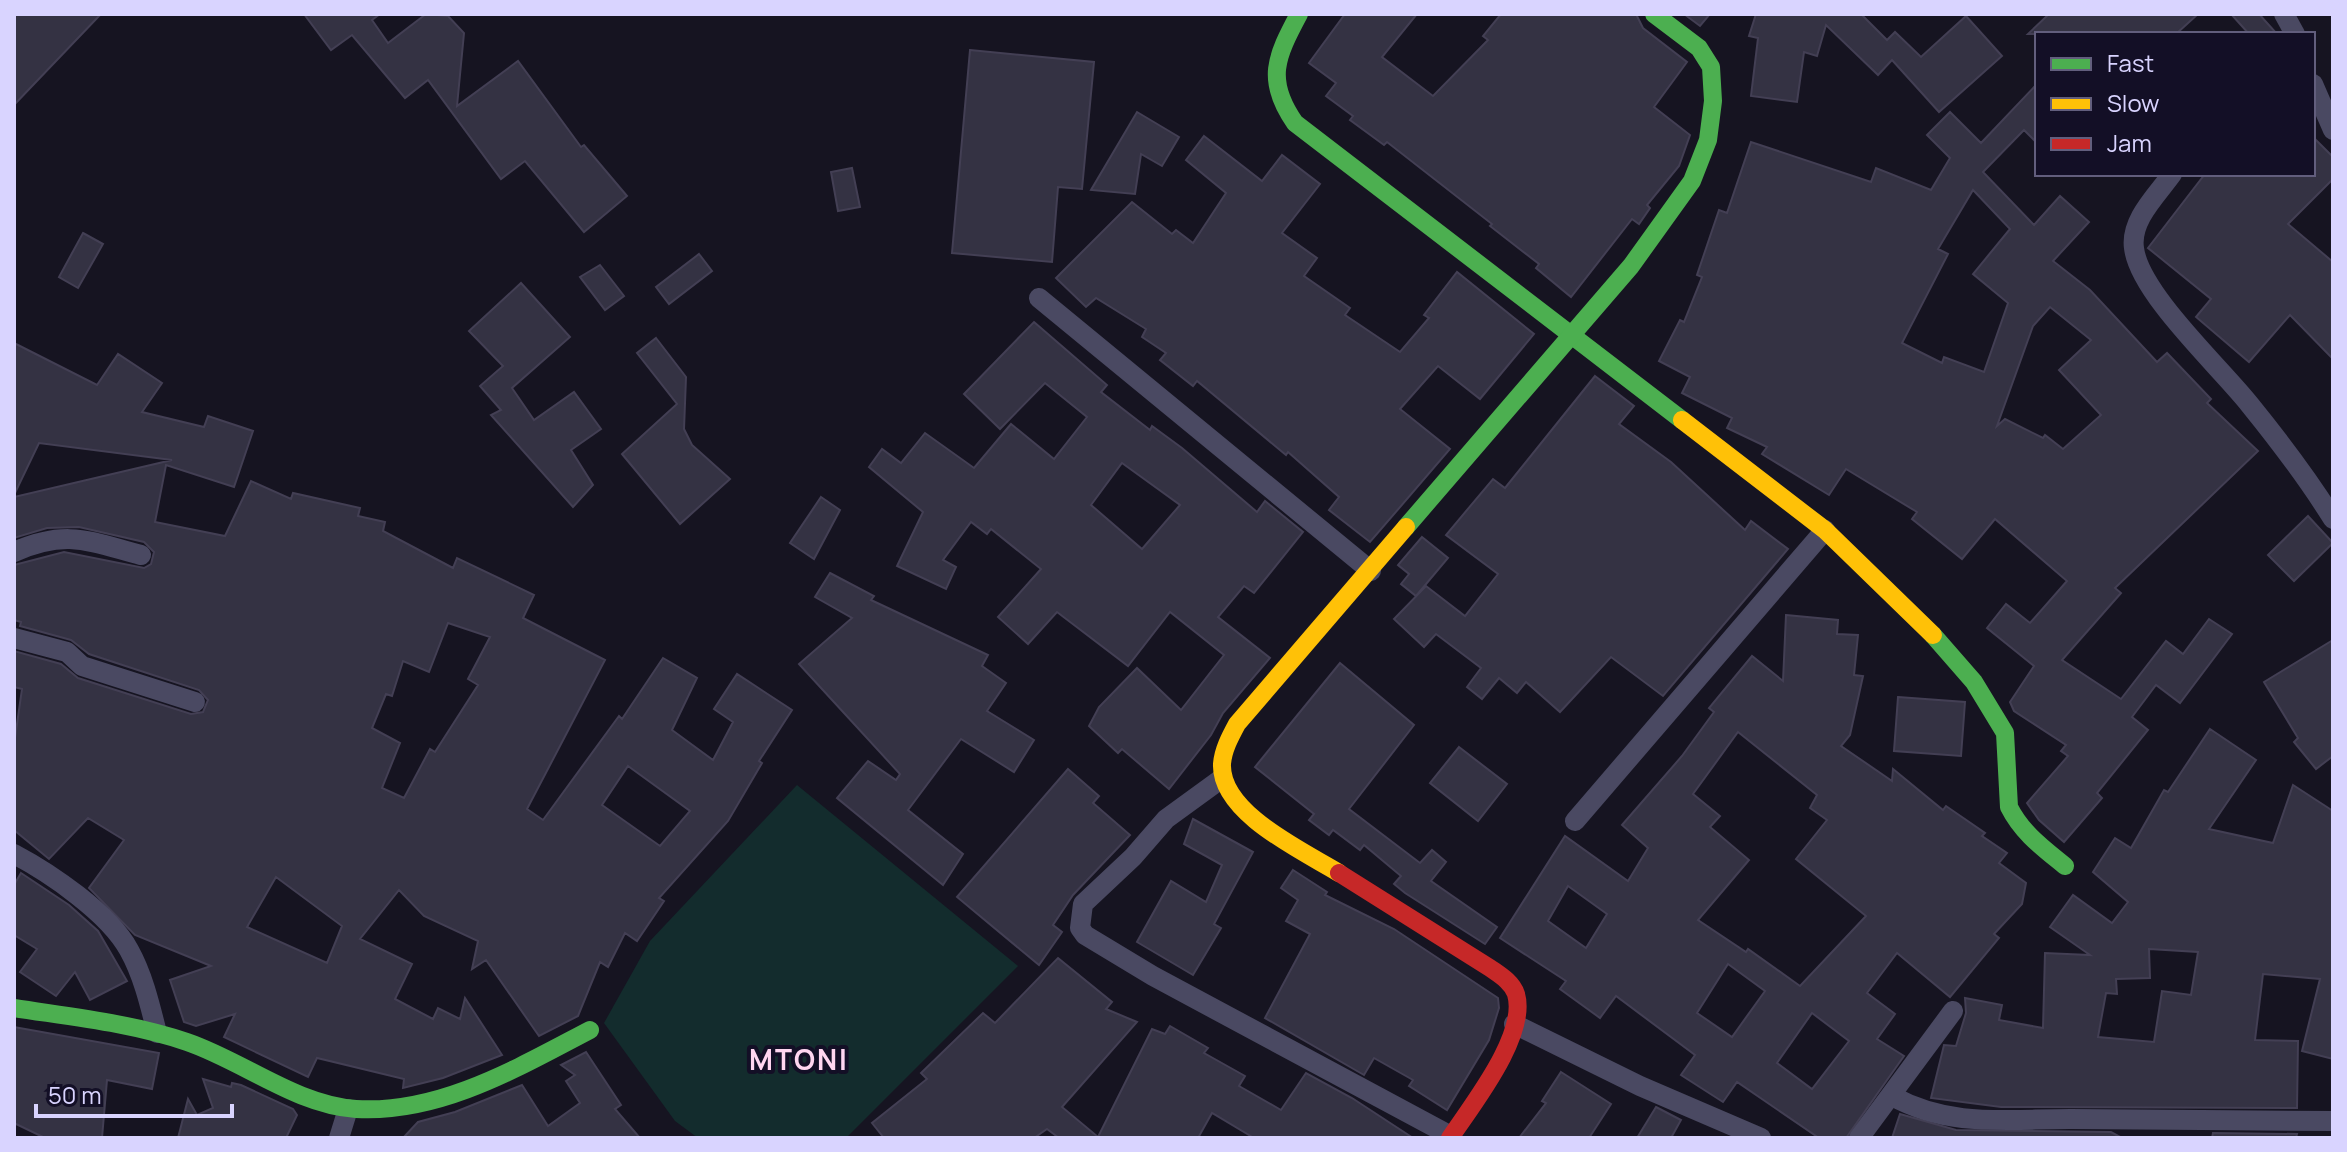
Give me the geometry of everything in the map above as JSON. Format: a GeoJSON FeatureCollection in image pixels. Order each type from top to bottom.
{"type":"FeatureCollection","features":[{"type":"Feature","properties":{"kind":"street"},"geometry":{"type":"LineString","coordinates":[[1299,14],[1275,67],[1273,83],[1278,103],[1295,123],[1825,530],[1886,588],[1979,688],[2005,735],[2010,768],[2009,807],[2013,817],[2021,829],[2065,866]]}},
{"type":"Feature","properties":{"kind":"street"},"geometry":{"type":"LineString","coordinates":[[1221,779],[1166,819],[1133,857],[1083,904],[1080,928],[1085,935],[1130,963],[1451,1137],[1497,1064],[1514,1024],[1516,994],[1504,978],[1255,821],[1232,798],[1221,779],[1226,743],[1237,724],[1631,266],[1692,181],[1708,140],[1713,101],[1711,67],[1699,48],[1654,14]]}},
{"type":"Feature","properties":{"kind":"street"},"geometry":{"type":"LineString","coordinates":[[2284,14],[2294,32]]}},
{"type":"Feature","properties":{"kind":"street"},"geometry":{"type":"LineString","coordinates":[[2315,89],[2333,130]]}},
{"type":"Feature","properties":{"kind":"street"},"geometry":{"type":"LineString","coordinates":[[2171,176],[2141,216],[2133,245],[2137,266],[2303,471],[2333,519]]}},
{"type":"Feature","properties":{"kind":"street"},"geometry":{"type":"LineString","coordinates":[[1039,298],[1371,571]]}},
{"type":"Feature","properties":{"kind":"street"},"geometry":{"type":"LineString","coordinates":[[1575,821],[1825,530]]}},
{"type":"Feature","properties":{"kind":"street"},"geometry":{"type":"LineString","coordinates":[[14,552],[39,541],[69,537],[141,555]]}},
{"type":"Feature","properties":{"kind":"street"},"geometry":{"type":"LineString","coordinates":[[14,638],[67,652],[82,666],[195,702]]}},
{"type":"Feature","properties":{"kind":"street"},"geometry":{"type":"LineString","coordinates":[[14,854],[63,886],[116,931],[139,971],[157,1033]]}},
{"type":"Feature","properties":{"kind":"street"},"geometry":{"type":"LineString","coordinates":[[14,1008],[157,1033],[203,1048],[348,1109],[405,1104],[485,1084],[590,1030]]}},
{"type":"Feature","properties":{"kind":"street"},"geometry":{"type":"LineString","coordinates":[[1859,1138],[1953,1011]]}},
{"type":"Feature","properties":{"kind":"street"},"geometry":{"type":"LineString","coordinates":[[1514,1024],[1640,1086],[1761,1138]]}},
{"type":"Feature","properties":{"kind":"street"},"geometry":{"type":"LineString","coordinates":[[1892,1096],[1938,1115],[1983,1122],[2070,1119],[2333,1121]]}},
{"type":"Feature","properties":{"kind":"street"},"geometry":{"type":"LineString","coordinates":[[339,1138],[348,1109]]}},
{"type":"Feature","properties":{"kind":"green space"},"geometry":{"type":"Polygon","coordinates":[[[797,785],[1018,966],[846,1138],[698,1138],[675,1121],[604,1023],[650,941],[797,785]]]}},
{"type":"Feature","properties":{"kind":"building"},"geometry":{"type":"Polygon","coordinates":[[[14,14],[101,14],[14,105],[14,14]]]}},
{"type":"Feature","properties":{"kind":"building"},"geometry":{"type":"Polygon","coordinates":[[[304,14],[380,14],[372,20],[388,43],[426,14],[448,16],[464,33],[457,106],[518,61],[581,147],[584,145],[627,196],[584,232],[525,161],[501,179],[428,80],[405,98],[352,35],[331,50],[304,14]]]}},
{"type":"Feature","properties":{"kind":"building"},"geometry":{"type":"Polygon","coordinates":[[[1345,14],[1417,14],[1382,57],[1433,96],[1488,40],[1483,36],[1501,14],[1636,14],[1643,28],[1687,62],[1654,107],[1690,135],[1679,166],[1647,205],[1650,208],[1639,224],[1632,219],[1571,297],[1536,268],[1539,264],[1490,226],[1492,224],[1387,142],[1384,145],[1350,120],[1353,116],[1326,96],[1336,83],[1309,63],[1345,14]]]}},
{"type":"Feature","properties":{"kind":"building"},"geometry":{"type":"Polygon","coordinates":[[[1684,14],[1710,14],[1700,26],[1684,14]]]}},
{"type":"Feature","properties":{"kind":"building"},"geometry":{"type":"Polygon","coordinates":[[[1756,14],[1861,14],[1887,40],[1895,32],[1921,57],[1966,16],[2002,56],[1939,112],[1892,60],[1878,75],[1826,25],[1817,56],[1804,52],[1797,102],[1751,96],[1758,38],[1749,36],[1756,14]]]}},
{"type":"Feature","properties":{"kind":"building"},"geometry":{"type":"Polygon","coordinates":[[[2049,14],[2198,14],[2178,32],[2028,34],[2049,14]]]}},
{"type":"Feature","properties":{"kind":"building"},"geometry":{"type":"Polygon","coordinates":[[[2231,14],[2259,14],[2275,32],[2247,32],[2231,14]]]}},
{"type":"Feature","properties":{"kind":"building"},"geometry":{"type":"Polygon","coordinates":[[[970,50],[1094,62],[1082,189],[1058,187],[1052,262],[952,253],[970,50]]]}},
{"type":"Feature","properties":{"kind":"building"},"geometry":{"type":"Polygon","coordinates":[[[2035,86],[2035,141],[2024,130],[1983,172],[2034,225],[2060,196],[2089,222],[2053,261],[2090,290],[2157,362],[2167,353],[2211,399],[2207,403],[2258,451],[2115,588],[2121,593],[2062,660],[2121,699],[2166,641],[2183,654],[2209,619],[2232,634],[2180,703],[2156,685],[2132,717],[2148,730],[2097,793],[2102,798],[2064,842],[2039,820],[2027,803],[2068,756],[2061,751],[2066,745],[2014,711],[2010,702],[2034,666],[1987,628],[2006,604],[2030,623],[2067,581],[1995,519],[1962,559],[1912,519],[1917,512],[1846,469],[1829,495],[1762,454],[1767,447],[1727,428],[1732,418],[1682,393],[1690,377],[1659,361],[1680,320],[1684,322],[1702,277],[1697,275],[1719,210],[1727,213],[1751,142],[1871,182],[1876,168],[1931,190],[1950,158],[1927,135],[1950,112],[1981,143],[2035,86]],[[1973,190],[1938,249],[1948,254],[1902,343],[1942,363],[1944,357],[1984,372],[2008,303],[1973,274],[2010,229],[1973,190]],[[2050,307],[2033,326],[1997,426],[2005,419],[2043,438],[2045,435],[2063,449],[2101,415],[2059,370],[2091,340],[2050,307]]]}},
{"type":"Feature","properties":{"kind":"building"},"geometry":{"type":"Polygon","coordinates":[[[1137,112],[1179,137],[1162,166],[1141,154],[1135,194],[1091,190],[1137,112]]]}},
{"type":"Feature","properties":{"kind":"building"},"geometry":{"type":"Polygon","coordinates":[[[1204,136],[1262,181],[1282,155],[1320,184],[1282,233],[1317,258],[1304,276],[1350,308],[1345,315],[1400,352],[1429,318],[1424,315],[1457,272],[1534,334],[1480,399],[1438,366],[1400,409],[1450,449],[1370,542],[1329,510],[1339,497],[1288,452],[1286,455],[1197,381],[1193,386],[1160,360],[1166,353],[1142,337],[1146,329],[1096,298],[1086,307],[1056,278],[1132,202],[1172,234],[1176,230],[1193,243],[1226,193],[1186,160],[1204,136]]]}},
{"type":"Feature","properties":{"kind":"building"},"geometry":{"type":"Polygon","coordinates":[[[2315,139],[2333,157],[2333,179],[2288,224],[2333,262],[2333,359],[2290,315],[2249,362],[2196,317],[2211,299],[2148,248],[2203,176],[2315,176],[2315,139]]]}},
{"type":"Feature","properties":{"kind":"building"},"geometry":{"type":"Polygon","coordinates":[[[852,168],[860,207],[838,211],[831,172],[852,168]]]}},
{"type":"Feature","properties":{"kind":"building"},"geometry":{"type":"Polygon","coordinates":[[[83,233],[103,244],[78,288],[59,277],[83,233]]]}},
{"type":"Feature","properties":{"kind":"building"},"geometry":{"type":"Polygon","coordinates":[[[699,254],[712,271],[669,304],[656,287],[699,254]]]}},
{"type":"Feature","properties":{"kind":"building"},"geometry":{"type":"Polygon","coordinates":[[[600,265],[624,296],[605,310],[580,277],[600,265]]]}},
{"type":"Feature","properties":{"kind":"building"},"geometry":{"type":"Polygon","coordinates":[[[521,283],[570,337],[512,388],[534,420],[574,392],[601,429],[571,450],[593,485],[573,507],[491,415],[501,410],[480,386],[503,366],[469,331],[521,283]]]}},
{"type":"Feature","properties":{"kind":"building"},"geometry":{"type":"Polygon","coordinates":[[[1034,322],[1107,385],[1101,392],[1150,430],[1152,426],[1182,448],[1257,512],[1265,501],[1303,532],[1254,593],[1244,586],[1218,617],[1270,658],[1223,713],[1211,735],[1169,789],[1122,749],[1118,753],[1089,726],[1099,707],[1137,668],[1181,710],[1224,655],[1170,612],[1128,666],[1057,612],[1028,644],[998,617],[1041,569],[991,529],[987,534],[971,522],[943,560],[956,567],[946,589],[897,566],[923,512],[869,467],[882,449],[901,463],[925,433],[974,468],[1011,424],[1054,459],[1087,417],[1045,383],[1000,429],[964,394],[1034,322]],[[1122,463],[1091,505],[1142,549],[1180,505],[1122,463]]]}},
{"type":"Feature","properties":{"kind":"building"},"geometry":{"type":"Polygon","coordinates":[[[656,338],[686,377],[684,429],[692,445],[730,479],[680,524],[622,454],[677,404],[637,353],[656,338]]]}},
{"type":"Feature","properties":{"kind":"building"},"geometry":{"type":"Polygon","coordinates":[[[14,343],[97,385],[118,354],[162,383],[142,412],[204,427],[208,416],[253,431],[234,487],[166,465],[155,522],[225,536],[251,481],[291,499],[293,493],[360,508],[358,516],[385,522],[383,531],[453,568],[457,558],[534,595],[523,618],[605,660],[527,809],[543,820],[619,716],[622,719],[663,658],[697,678],[672,730],[713,760],[733,722],[714,709],[737,674],[792,710],[759,761],[762,763],[728,821],[659,898],[664,901],[637,941],[625,933],[608,967],[600,962],[578,1016],[539,1036],[486,960],[472,969],[478,941],[424,916],[399,890],[360,939],[412,964],[395,999],[433,1019],[438,1008],[460,1019],[465,998],[502,1055],[443,1078],[403,1088],[404,1079],[317,1058],[308,1077],[224,1037],[235,1014],[196,1026],[184,1022],[170,980],[211,966],[135,935],[89,888],[124,840],[88,818],[49,859],[14,830],[14,745],[22,689],[14,687],[14,651],[61,664],[78,678],[191,714],[203,712],[208,700],[199,690],[89,654],[71,640],[20,626],[21,622],[14,620],[14,565],[64,552],[144,568],[151,564],[154,552],[144,542],[79,527],[47,528],[14,538],[14,497],[172,460],[39,443],[14,495],[14,343]],[[448,623],[429,672],[403,661],[392,696],[386,694],[372,728],[400,743],[382,788],[404,798],[430,749],[435,752],[478,685],[468,679],[490,637],[448,623]],[[628,766],[602,805],[660,846],[690,811],[628,766]],[[276,877],[247,927],[327,963],[342,926],[276,877]]]}},
{"type":"Feature","properties":{"kind":"building"},"geometry":{"type":"Polygon","coordinates":[[[1595,376],[1634,406],[1619,424],[1671,462],[1745,530],[1751,521],[1788,549],[1663,696],[1611,657],[1560,712],[1526,682],[1517,693],[1499,678],[1482,699],[1467,687],[1481,668],[1436,634],[1424,647],[1394,619],[1426,586],[1465,616],[1498,574],[1446,535],[1493,479],[1505,488],[1595,376]]]}},
{"type":"Feature","properties":{"kind":"building"},"geometry":{"type":"Polygon","coordinates":[[[821,497],[840,510],[814,559],[790,543],[821,497]]]}},
{"type":"Feature","properties":{"kind":"building"},"geometry":{"type":"Polygon","coordinates":[[[2308,516],[2333,543],[2294,581],[2268,555],[2308,516]]]}},
{"type":"Feature","properties":{"kind":"building"},"geometry":{"type":"Polygon","coordinates":[[[1422,537],[1448,558],[1416,596],[1401,584],[1409,574],[1398,565],[1422,537]]]}},
{"type":"Feature","properties":{"kind":"building"},"geometry":{"type":"Polygon","coordinates":[[[830,573],[874,596],[871,600],[988,655],[982,666],[1006,683],[987,711],[1034,740],[1014,772],[961,739],[908,810],[963,854],[943,885],[837,798],[868,761],[896,780],[900,774],[799,664],[852,618],[815,597],[830,573]]]}},
{"type":"Feature","properties":{"kind":"building"},"geometry":{"type":"Polygon","coordinates":[[[1786,615],[1838,620],[1837,634],[1858,635],[1854,675],[1863,676],[1850,735],[1841,746],[1892,781],[1893,769],[1943,810],[1946,806],[1985,833],[1982,836],[2007,853],[1999,863],[2026,883],[2022,904],[1994,934],[1999,938],[1950,997],[1897,953],[1867,993],[1895,1014],[1877,1039],[1904,1056],[1846,1138],[1819,1138],[1737,1082],[1723,1102],[1681,1075],[1695,1055],[1616,996],[1600,1018],[1560,989],[1566,981],[1500,938],[1565,836],[1628,881],[1648,848],[1622,825],[1682,756],[1714,712],[1709,708],[1752,656],[1783,681],[1786,615]],[[1738,732],[1693,794],[1720,816],[1710,827],[1749,860],[1698,920],[1746,952],[1748,949],[1800,986],[1866,916],[1796,859],[1827,820],[1810,808],[1817,795],[1738,732]],[[1568,886],[1548,921],[1586,948],[1607,914],[1568,886]],[[1728,964],[1697,1013],[1732,1037],[1765,991],[1728,964]],[[1812,1013],[1777,1063],[1812,1089],[1849,1041],[1812,1013]]]}},
{"type":"Feature","properties":{"kind":"building"},"geometry":{"type":"Polygon","coordinates":[[[2333,640],[2333,756],[2316,769],[2294,742],[2298,738],[2264,682],[2333,640]]]}},
{"type":"Feature","properties":{"kind":"building"},"geometry":{"type":"Polygon","coordinates":[[[1340,663],[1414,725],[1349,809],[1420,863],[1432,850],[1446,862],[1431,881],[1497,927],[1485,944],[1394,884],[1401,876],[1364,845],[1360,850],[1333,830],[1329,835],[1309,820],[1314,814],[1255,767],[1340,663]]]}},
{"type":"Feature","properties":{"kind":"building"},"geometry":{"type":"Polygon","coordinates":[[[1898,697],[1965,702],[1961,756],[1894,751],[1898,697]]]}},
{"type":"Feature","properties":{"kind":"building"},"geometry":{"type":"Polygon","coordinates":[[[2210,729],[2256,760],[2209,829],[2273,843],[2293,785],[2333,811],[2333,1059],[2302,1051],[2320,979],[2263,974],[2255,1040],[2298,1041],[2297,1108],[2001,1107],[1931,1098],[1944,1045],[1956,1046],[1966,1013],[1965,998],[2002,1005],[1999,1020],[2043,1028],[2045,953],[2090,955],[2050,927],[2073,895],[2112,923],[2128,902],[2093,872],[2115,838],[2131,848],[2164,790],[2168,792],[2210,729]],[[2149,949],[2150,978],[2116,979],[2117,994],[2106,993],[2098,1037],[2154,1042],[2162,991],[2191,995],[2198,952],[2149,949]]]}},
{"type":"Feature","properties":{"kind":"building"},"geometry":{"type":"Polygon","coordinates":[[[1459,747],[1507,784],[1478,821],[1430,783],[1459,747]]]}},
{"type":"Feature","properties":{"kind":"building"},"geometry":{"type":"Polygon","coordinates":[[[1068,769],[1099,796],[1093,803],[1130,835],[1073,895],[1053,925],[1062,932],[1039,965],[957,897],[1068,769]]]}},
{"type":"Feature","properties":{"kind":"building"},"geometry":{"type":"Polygon","coordinates":[[[1193,819],[1253,852],[1214,924],[1221,928],[1193,975],[1137,942],[1171,881],[1206,902],[1222,865],[1184,844],[1193,819]]]}},
{"type":"Feature","properties":{"kind":"building"},"geometry":{"type":"Polygon","coordinates":[[[1293,870],[1327,892],[1325,895],[1394,929],[1498,998],[1499,1008],[1489,1040],[1447,1110],[1409,1086],[1413,1080],[1374,1058],[1364,1075],[1265,1018],[1310,934],[1286,921],[1298,900],[1281,888],[1293,870]]]}},
{"type":"Feature","properties":{"kind":"building"},"geometry":{"type":"Polygon","coordinates":[[[21,873],[69,905],[98,931],[127,981],[90,1000],[75,972],[56,996],[20,972],[37,949],[14,935],[14,885],[21,873]]]}},
{"type":"Feature","properties":{"kind":"building"},"geometry":{"type":"Polygon","coordinates":[[[1058,958],[1112,1002],[1106,1009],[1137,1022],[1062,1107],[1098,1137],[1152,1029],[1165,1034],[1170,1026],[1208,1048],[1204,1053],[1245,1076],[1239,1086],[1281,1110],[1306,1073],[1352,1098],[1413,1138],[1254,1138],[1212,1113],[1198,1138],[1059,1138],[1047,1129],[1034,1138],[884,1138],[872,1123],[927,1079],[921,1073],[983,1013],[995,1023],[1058,958]]]}},
{"type":"Feature","properties":{"kind":"building"},"geometry":{"type":"Polygon","coordinates":[[[14,1027],[159,1053],[152,1089],[107,1080],[102,1138],[45,1138],[14,1123],[14,1027]]]}},
{"type":"Feature","properties":{"kind":"building"},"geometry":{"type":"Polygon","coordinates":[[[586,1052],[621,1105],[615,1109],[640,1138],[403,1138],[418,1122],[455,1112],[522,1085],[548,1126],[580,1103],[566,1081],[575,1075],[561,1065],[586,1052]]]}},
{"type":"Feature","properties":{"kind":"building"},"geometry":{"type":"Polygon","coordinates":[[[1561,1072],[1611,1104],[1589,1138],[1519,1138],[1546,1103],[1542,1101],[1561,1072]]]}},
{"type":"Feature","properties":{"kind":"building"},"geometry":{"type":"Polygon","coordinates":[[[203,1079],[231,1087],[232,1083],[241,1085],[293,1109],[297,1115],[286,1138],[178,1138],[188,1099],[197,1115],[213,1108],[203,1079]]]}},
{"type":"Feature","properties":{"kind":"building"},"geometry":{"type":"Polygon","coordinates":[[[1656,1107],[1681,1120],[1671,1138],[1637,1138],[1656,1107]]]}},
{"type":"Feature","properties":{"kind":"building"},"geometry":{"type":"Polygon","coordinates":[[[1900,1114],[1956,1130],[2111,1132],[2122,1138],[1892,1138],[1900,1114]]]}},
{"type":"Feature","properties":{"kind":"building"},"geometry":{"type":"Polygon","coordinates":[[[2213,1133],[2297,1134],[2296,1138],[2212,1138],[2213,1133]]]}},
{"type":"Feature","properties":{"kind":"traffic: fast"},"geometry":{"type":"LineString","coordinates":[[1299,14],[1284,43],[1277,68],[1280,94],[1295,123],[1682,420]]}},
{"type":"Feature","properties":{"kind":"traffic: fast"},"geometry":{"type":"LineString","coordinates":[[1406,527],[1631,266],[1692,181],[1708,140],[1713,101],[1711,67],[1699,48],[1654,14]]}},
{"type":"Feature","properties":{"kind":"traffic: fast"},"geometry":{"type":"LineString","coordinates":[[1933,635],[1974,682],[2005,733],[2009,807],[2014,816],[2034,840],[2065,866]]}},
{"type":"Feature","properties":{"kind":"traffic: fast"},"geometry":{"type":"LineString","coordinates":[[14,1008],[101,1021],[166,1035],[208,1050],[312,1100],[356,1109],[387,1109],[448,1096],[507,1073],[590,1030]]}},
{"type":"Feature","properties":{"kind":"traffic: slow"},"geometry":{"type":"LineString","coordinates":[[1682,420],[1825,530],[1933,635]]}},
{"type":"Feature","properties":{"kind":"traffic: slow"},"geometry":{"type":"LineString","coordinates":[[1339,873],[1266,829],[1249,814],[1234,799],[1225,782],[1222,764],[1237,724],[1406,527]]}},
{"type":"Feature","properties":{"kind":"traffic: jam"},"geometry":{"type":"LineString","coordinates":[[1339,873],[1502,976],[1516,994],[1518,1011],[1506,1049],[1484,1089],[1450,1138]]}},
{"type":"Feature","properties":{"kind":"district","name":"MTONI"},"geometry":{"type":"Point","coordinates":[799,1059]}}]}
